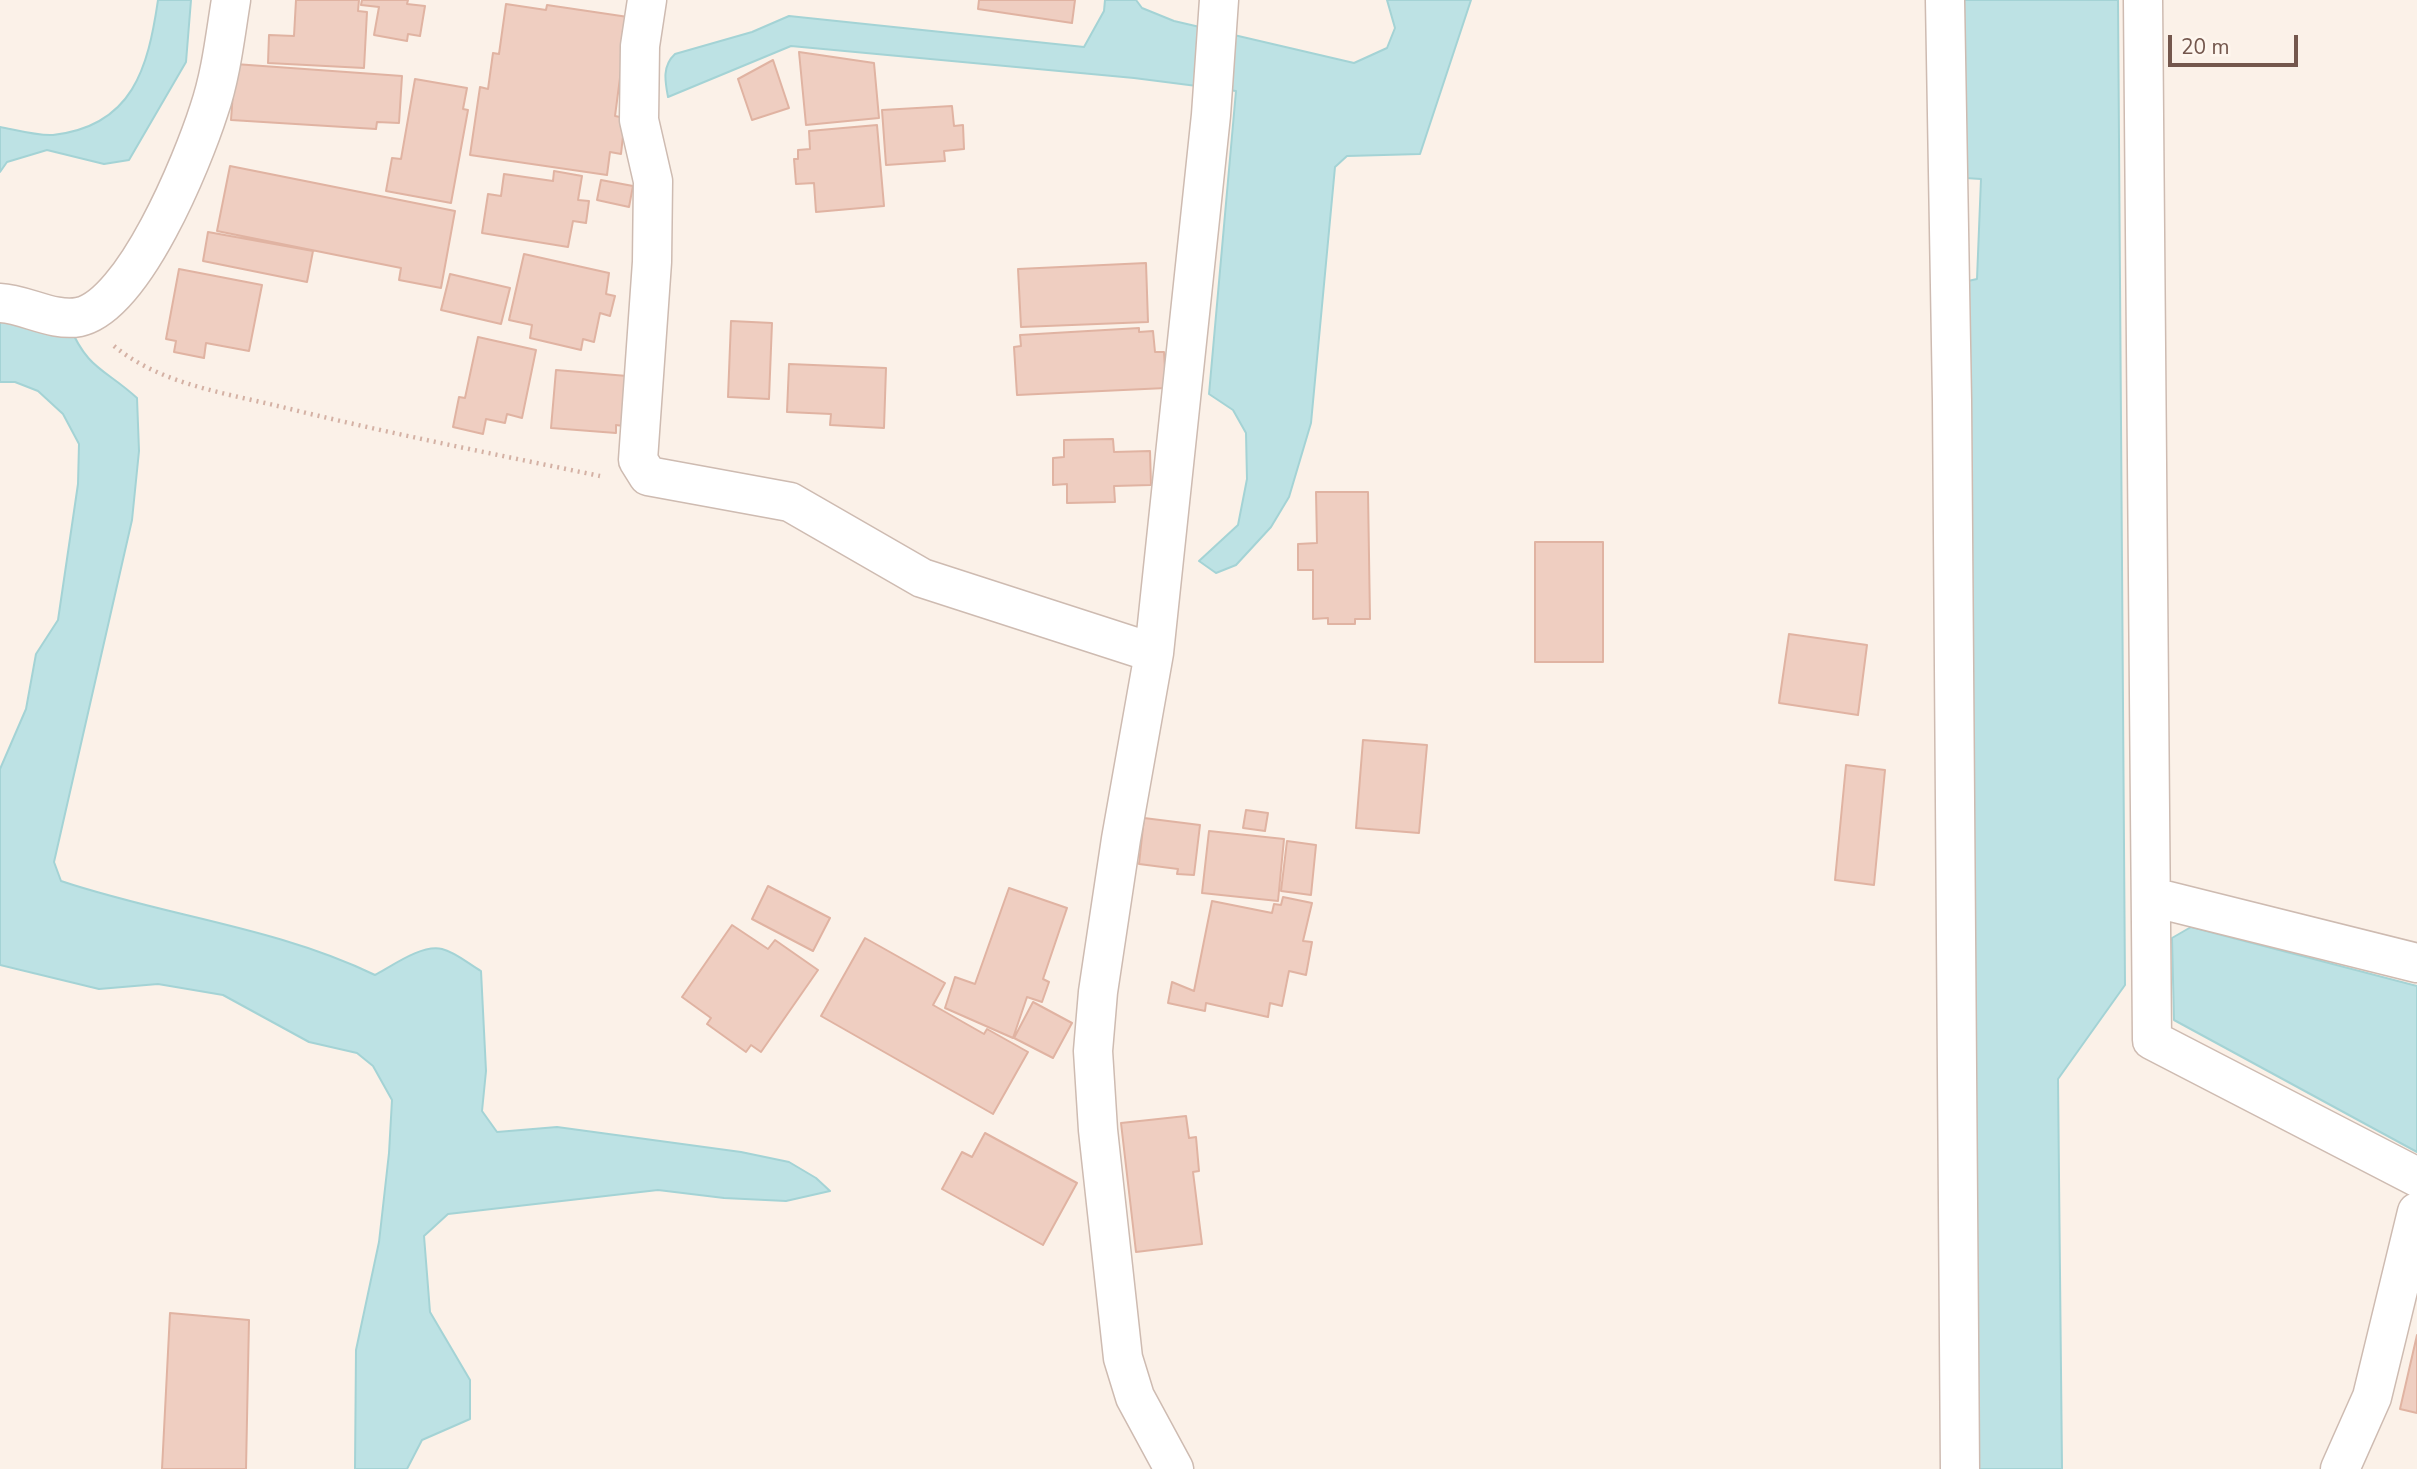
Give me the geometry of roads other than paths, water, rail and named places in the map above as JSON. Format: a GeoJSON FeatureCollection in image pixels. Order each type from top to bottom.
{"type":"FeatureCollection","features":[{"type":"Feature","properties":{"kind":"street"},"geometry":{"type":"LineString","coordinates":[[0,303],[79,317],[110,300],[148,250],[191,159],[210,109],[231,0]]}},
{"type":"Feature","properties":{"kind":"street"},"geometry":{"type":"LineString","coordinates":[[648,0],[640,46],[639,120],[653,181],[652,262],[638,460],[648,476],[790,502],[922,578],[1154,653]]}},
{"type":"Feature","properties":{"kind":"street"},"geometry":{"type":"LineString","coordinates":[[1174,1469],[1135,1397],[1123,1358],[1098,1130],[1093,1051],[1098,992],[1121,839],[1154,653],[1211,115],[1219,0]]}},
{"type":"Feature","properties":{"kind":"street"},"geometry":{"type":"LineString","coordinates":[[1945,0],[1952,400],[1960,1469]]}},
{"type":"Feature","properties":{"kind":"street"},"geometry":{"type":"LineString","coordinates":[[2143,0],[2152,1040],[2417,1177]]}},
{"type":"Feature","properties":{"kind":"street"},"geometry":{"type":"LineString","coordinates":[[2152,897],[2417,963]]}},
{"type":"Feature","properties":{"kind":"street"},"geometry":{"type":"LineString","coordinates":[[2340,1469],[2372,1397],[2417,1212]]}},
{"type":"Feature","properties":{"kind":"water"},"geometry":{"type":"Polygon","coordinates":[[[158,0],[191,0],[186,62],[129,160],[104,164],[47,150],[7,162],[0,172],[0,127],[53,135],[80,129],[102,120],[119,106],[132,90],[149,49],[158,0]]]}},
{"type":"Feature","properties":{"kind":"water"},"geometry":{"type":"Polygon","coordinates":[[[1105,0],[1136,0],[1142,8],[1174,21],[1354,63],[1387,48],[1395,28],[1387,0],[1471,0],[1420,154],[1347,156],[1335,167],[1311,423],[1289,497],[1271,527],[1236,565],[1216,573],[1199,561],[1238,525],[1247,479],[1246,433],[1233,410],[1209,394],[1236,91],[1134,78],[791,46],[668,97],[666,69],[675,54],[752,32],[789,16],[1084,47],[1104,11],[1105,0]]]}},
{"type":"Feature","properties":{"kind":"water"},"geometry":{"type":"Polygon","coordinates":[[[1964,0],[2118,0],[2125,985],[2058,1079],[2062,1469],[1977,1469],[1968,281],[1977,279],[1981,179],[1965,178],[1964,0]]]}},
{"type":"Feature","properties":{"kind":"water"},"geometry":{"type":"Polygon","coordinates":[[[0,313],[69,325],[90,360],[137,398],[139,451],[132,520],[54,862],[61,881],[260,933],[299,945],[375,975],[425,950],[442,949],[457,955],[481,971],[486,1071],[482,1111],[497,1132],[557,1127],[741,1152],[789,1162],[816,1178],[830,1191],[786,1201],[724,1198],[658,1190],[448,1214],[424,1236],[430,1312],[470,1380],[470,1419],[422,1440],[407,1469],[355,1469],[356,1350],[379,1242],[392,1100],[373,1066],[357,1053],[309,1042],[223,995],[158,984],[99,989],[0,965],[0,769],[26,709],[36,654],[58,620],[78,484],[79,444],[63,414],[38,391],[15,382],[0,382],[0,313]]]}},
{"type":"Feature","properties":{"kind":"water"},"geometry":{"type":"Polygon","coordinates":[[[2191,927],[2417,986],[2417,1152],[2174,1020],[2172,938],[2191,927]]]}}]}
